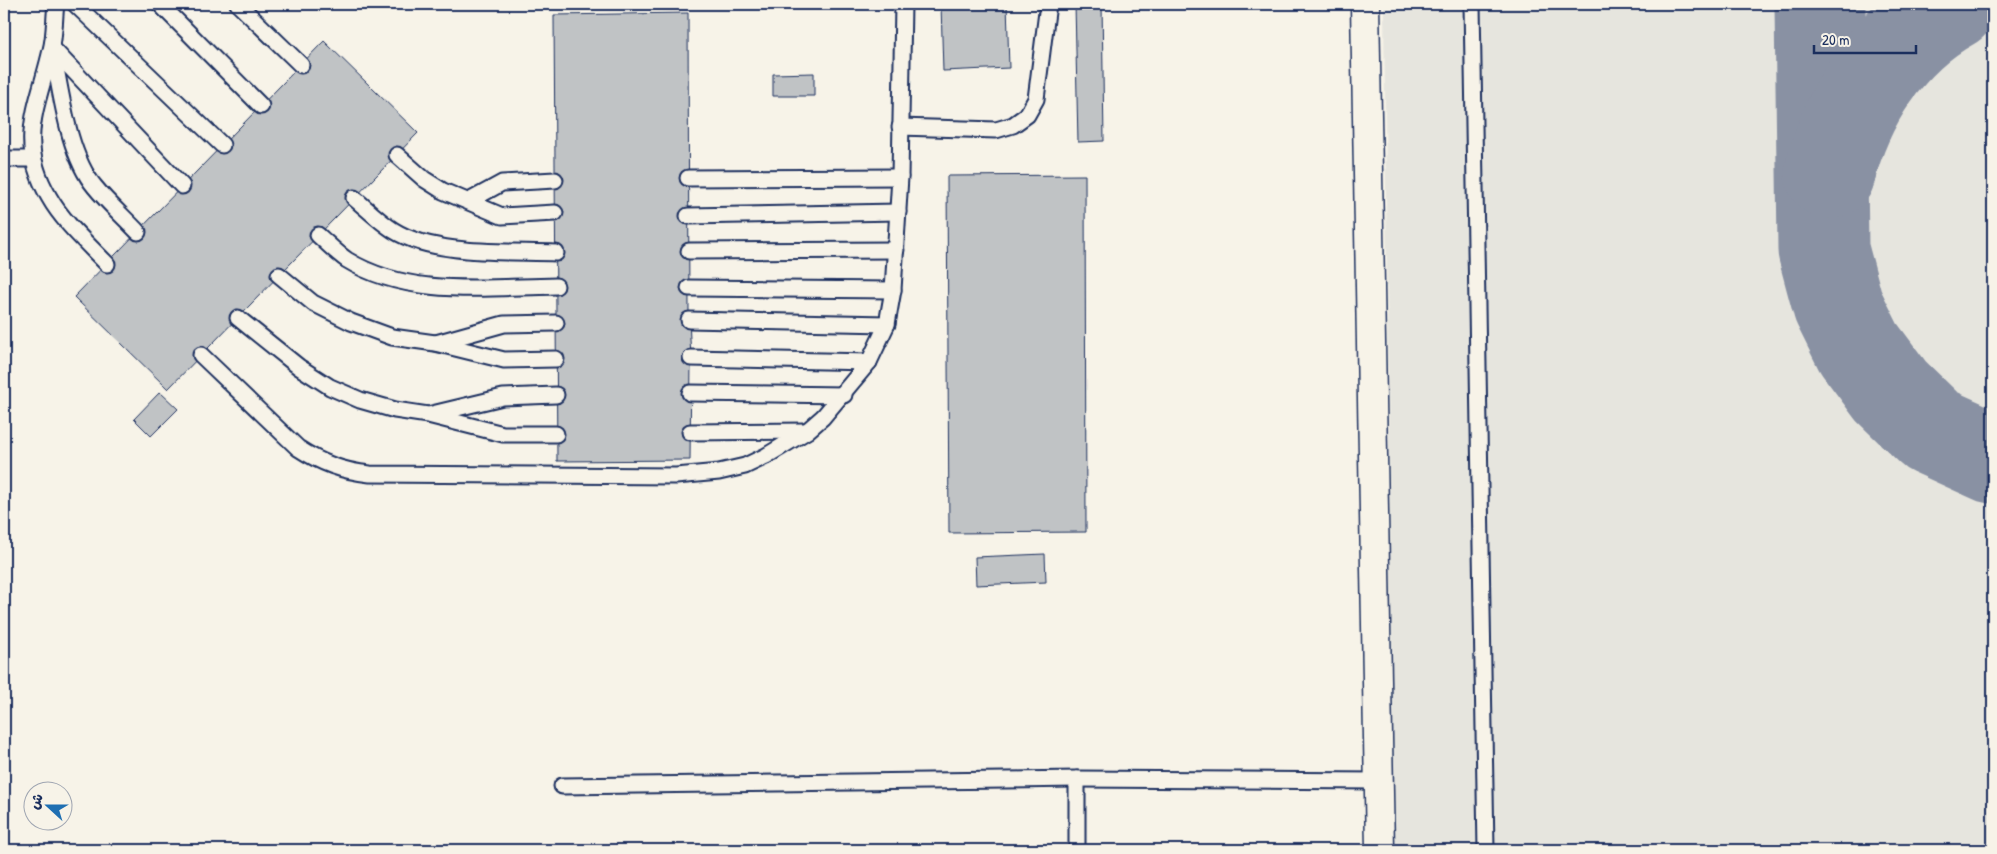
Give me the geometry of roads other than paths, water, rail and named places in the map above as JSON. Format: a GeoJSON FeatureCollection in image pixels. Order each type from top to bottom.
{"type":"FeatureCollection","features":[{"type":"Feature","properties":{"kind":"street"},"geometry":{"type":"LineString","coordinates":[[1365,4],[1380,850]]}},
{"type":"Feature","properties":{"kind":"lane"},"geometry":{"type":"LineString","coordinates":[[56,4],[52,48],[33,118],[31,138],[33,159],[49,198],[66,220],[107,264]]}},
{"type":"Feature","properties":{"kind":"lane"},"geometry":{"type":"LineString","coordinates":[[75,4],[222,146]]}},
{"type":"Feature","properties":{"kind":"lane"},"geometry":{"type":"LineString","coordinates":[[160,4],[261,106]]}},
{"type":"Feature","properties":{"kind":"lane"},"geometry":{"type":"LineString","coordinates":[[238,4],[301,65]]}},
{"type":"Feature","properties":{"kind":"lane"},"geometry":{"type":"LineString","coordinates":[[201,355],[298,448],[314,459],[332,467],[351,472],[370,474],[676,476],[719,472],[745,466],[766,456],[807,431],[823,418],[844,395],[869,362],[886,324],[893,290],[900,178],[903,4]]}},
{"type":"Feature","properties":{"kind":"lane"},"geometry":{"type":"LineString","coordinates":[[900,127],[996,130],[1013,125],[1027,114],[1036,99],[1048,4]]}},
{"type":"Feature","properties":{"kind":"lane"},"geometry":{"type":"LineString","coordinates":[[1472,4],[1486,850]]}},
{"type":"Feature","properties":{"kind":"lane"},"geometry":{"type":"LineString","coordinates":[[52,48],[182,186]]}},
{"type":"Feature","properties":{"kind":"lane"},"geometry":{"type":"LineString","coordinates":[[52,48],[69,133],[79,158],[94,186],[138,232]]}},
{"type":"Feature","properties":{"kind":"lane"},"geometry":{"type":"LineString","coordinates":[[397,155],[424,180],[443,191],[502,216],[555,214]]}},
{"type":"Feature","properties":{"kind":"lane"},"geometry":{"type":"LineString","coordinates":[[4,160],[33,159]]}},
{"type":"Feature","properties":{"kind":"lane"},"geometry":{"type":"LineString","coordinates":[[688,178],[900,178]]}},
{"type":"Feature","properties":{"kind":"lane"},"geometry":{"type":"LineString","coordinates":[[469,201],[502,183],[555,180]]}},
{"type":"Feature","properties":{"kind":"lane"},"geometry":{"type":"LineString","coordinates":[[354,198],[394,231],[421,242],[456,249],[556,253]]}},
{"type":"Feature","properties":{"kind":"lane"},"geometry":{"type":"LineString","coordinates":[[688,216],[898,212]]}},
{"type":"Feature","properties":{"kind":"lane"},"geometry":{"type":"LineString","coordinates":[[318,235],[346,259],[379,275],[407,283],[439,287],[556,286]]}},
{"type":"Feature","properties":{"kind":"lane"},"geometry":{"type":"LineString","coordinates":[[689,251],[896,250]]}},
{"type":"Feature","properties":{"kind":"lane"},"geometry":{"type":"LineString","coordinates":[[279,275],[313,303],[351,322],[392,337],[434,343],[504,360],[556,359]]}},
{"type":"Feature","properties":{"kind":"lane"},"geometry":{"type":"LineString","coordinates":[[690,288],[893,290]]}},
{"type":"Feature","properties":{"kind":"lane"},"geometry":{"type":"LineString","coordinates":[[238,318],[299,367],[330,387],[360,400],[386,407],[428,414],[503,434],[556,434]]}},
{"type":"Feature","properties":{"kind":"lane"},"geometry":{"type":"LineString","coordinates":[[689,320],[886,324]]}},
{"type":"Feature","properties":{"kind":"lane"},"geometry":{"type":"LineString","coordinates":[[434,343],[504,324],[556,323]]}},
{"type":"Feature","properties":{"kind":"lane"},"geometry":{"type":"LineString","coordinates":[[691,358],[869,362]]}},
{"type":"Feature","properties":{"kind":"lane"},"geometry":{"type":"LineString","coordinates":[[690,393],[844,395]]}},
{"type":"Feature","properties":{"kind":"lane"},"geometry":{"type":"LineString","coordinates":[[428,414],[503,397],[556,395]]}},
{"type":"Feature","properties":{"kind":"lane"},"geometry":{"type":"LineString","coordinates":[[690,432],[807,431]]}},
{"type":"Feature","properties":{"kind":"lane"},"geometry":{"type":"LineString","coordinates":[[562,786],[1077,778],[1379,781]]}},
{"type":"Feature","properties":{"kind":"lane"},"geometry":{"type":"LineString","coordinates":[[1077,778],[1077,850]]}}]}
